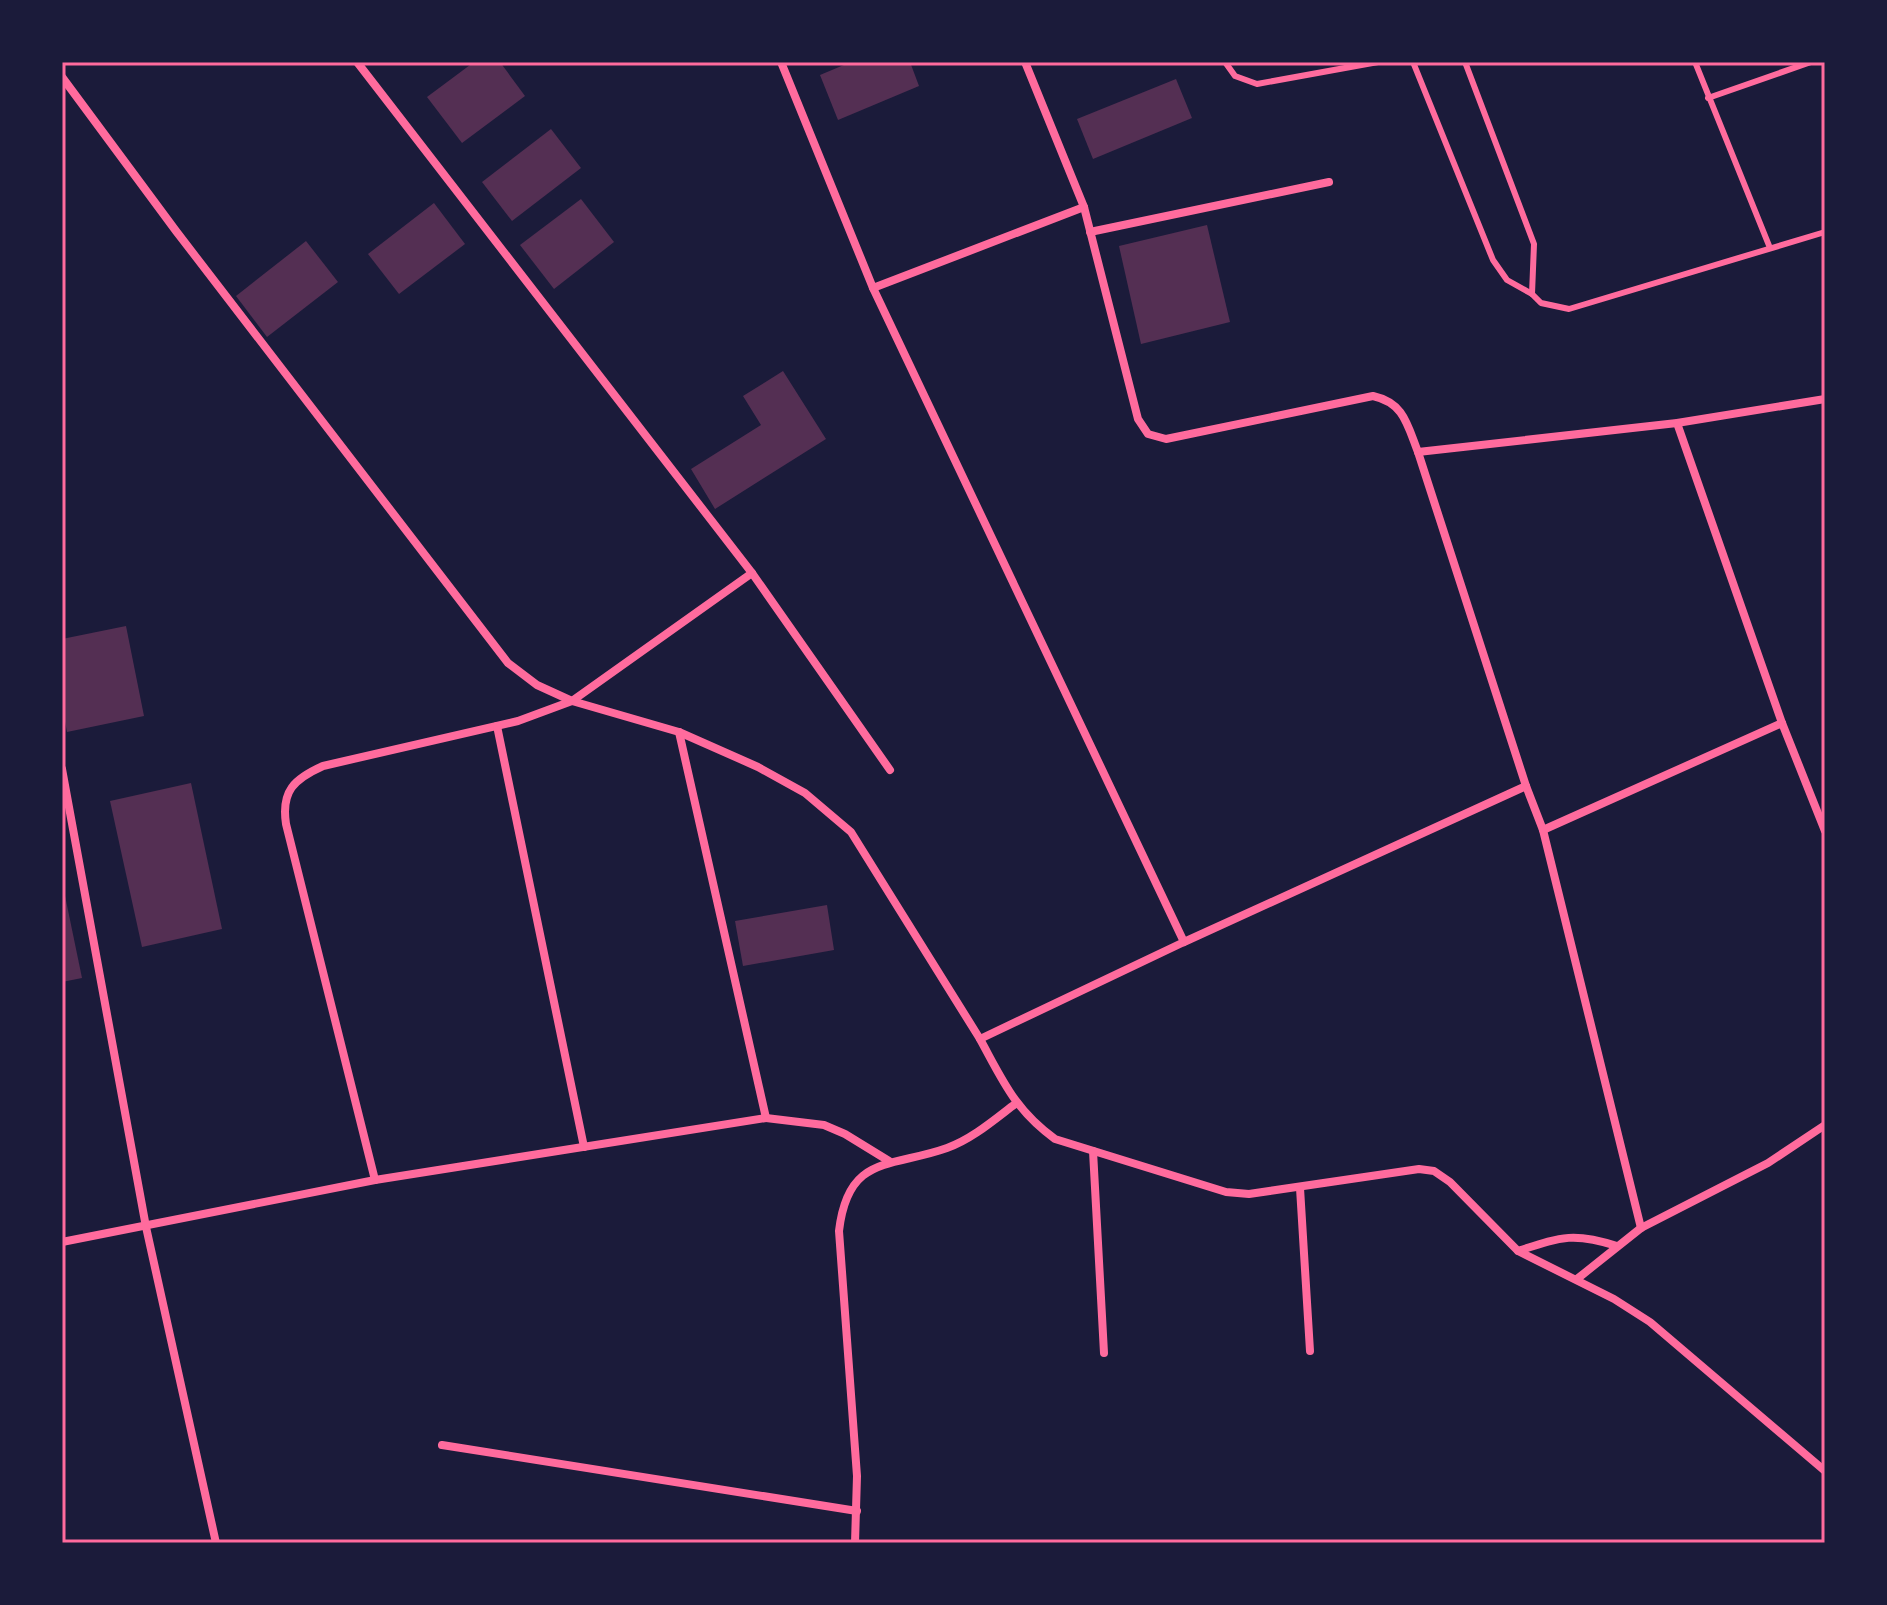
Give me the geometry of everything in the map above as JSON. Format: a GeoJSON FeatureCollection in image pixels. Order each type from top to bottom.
{"type":"FeatureCollection","features":[{"type":"Feature","properties":{"kind":"street"},"geometry":{"type":"LineString","coordinates":[[357,62],[752,573],[890,770]]}},
{"type":"Feature","properties":{"kind":"street"},"geometry":{"type":"LineString","coordinates":[[781,62],[873,288],[1184,942]]}},
{"type":"Feature","properties":{"kind":"street"},"geometry":{"type":"LineString","coordinates":[[1025,62],[1084,207],[1138,419],[1148,434],[1166,439],[1373,396],[1389,400],[1401,411],[1418,452],[1543,830],[1641,1228]]}},
{"type":"Feature","properties":{"kind":"street"},"geometry":{"type":"LineString","coordinates":[[62,77],[508,663],[537,685],[572,701],[679,732],[758,767],[805,793],[851,832],[980,1039],[1015,1104],[1033,1123],[1055,1139],[1226,1192],[1249,1194],[1419,1169],[1434,1171],[1450,1182],[1518,1251],[1577,1279],[1650,1322],[1825,1471]]}},
{"type":"Feature","properties":{"kind":"street"},"geometry":{"type":"LineString","coordinates":[[1090,232],[1329,182]]}},
{"type":"Feature","properties":{"kind":"street"},"geometry":{"type":"LineString","coordinates":[[873,288],[1084,207]]}},
{"type":"Feature","properties":{"kind":"street"},"geometry":{"type":"LineString","coordinates":[[1418,452],[1677,423],[1825,399]]}},
{"type":"Feature","properties":{"kind":"street"},"geometry":{"type":"LineString","coordinates":[[1677,423],[1782,723],[1825,831]]}},
{"type":"Feature","properties":{"kind":"street"},"geometry":{"type":"LineString","coordinates":[[375,1180],[286,824],[283,808],[287,792],[303,775],[323,766],[497,726],[572,701],[752,573]]}},
{"type":"Feature","properties":{"kind":"street"},"geometry":{"type":"LineString","coordinates":[[1543,830],[1782,723]]}},
{"type":"Feature","properties":{"kind":"street"},"geometry":{"type":"LineString","coordinates":[[497,726],[584,1147]]}},
{"type":"Feature","properties":{"kind":"street"},"geometry":{"type":"LineString","coordinates":[[679,732],[766,1118]]}},
{"type":"Feature","properties":{"kind":"street"},"geometry":{"type":"LineString","coordinates":[[62,769],[146,1227],[216,1543]]}},
{"type":"Feature","properties":{"kind":"street"},"geometry":{"type":"LineString","coordinates":[[980,1039],[1526,786]]}},
{"type":"Feature","properties":{"kind":"street"},"geometry":{"type":"LineString","coordinates":[[855,1543],[857,1511],[839,1231],[842,1211],[851,1189],[867,1172],[889,1161],[944,1149],[963,1141],[1015,1104]]}},
{"type":"Feature","properties":{"kind":"street"},"geometry":{"type":"LineString","coordinates":[[62,1242],[375,1180],[766,1118],[824,1125],[889,1161]]}},
{"type":"Feature","properties":{"kind":"street"},"geometry":{"type":"LineString","coordinates":[[1577,1279],[1641,1228],[1768,1163],[1825,1125]]}},
{"type":"Feature","properties":{"kind":"street"},"geometry":{"type":"LineString","coordinates":[[1093,1151],[1104,1353]]}},
{"type":"Feature","properties":{"kind":"street"},"geometry":{"type":"LineString","coordinates":[[1300,1188],[1310,1351]]}},
{"type":"Feature","properties":{"kind":"street"},"geometry":{"type":"LineString","coordinates":[[1518,1251],[1561,1237],[1576,1236],[1617,1246]]}},
{"type":"Feature","properties":{"kind":"street"},"geometry":{"type":"LineString","coordinates":[[442,1445],[857,1511]]}},
{"type":"Feature","properties":{"kind":"lane"},"geometry":{"type":"LineString","coordinates":[[1225,62],[1235,76],[1257,84],[1378,62]]}},
{"type":"Feature","properties":{"kind":"lane"},"geometry":{"type":"LineString","coordinates":[[1413,62],[1493,260],[1507,280],[1532,294],[1541,303],[1569,309],[1825,232]]}},
{"type":"Feature","properties":{"kind":"lane"},"geometry":{"type":"LineString","coordinates":[[1465,62],[1534,244],[1532,294]]}},
{"type":"Feature","properties":{"kind":"lane"},"geometry":{"type":"LineString","coordinates":[[1695,62],[1770,248]]}},
{"type":"Feature","properties":{"kind":"lane"},"geometry":{"type":"LineString","coordinates":[[1708,98],[1811,62]]}},
{"type":"Feature","properties":{"kind":"building"},"geometry":{"type":"Polygon","coordinates":[[[474,62],[500,62],[525,96],[462,143],[427,97],[474,62]]]}},
{"type":"Feature","properties":{"kind":"building"},"geometry":{"type":"Polygon","coordinates":[[[851,62],[910,62],[919,86],[838,120],[820,75],[851,62]]]}},
{"type":"Feature","properties":{"kind":"building"},"geometry":{"type":"Polygon","coordinates":[[[1176,79],[1192,118],[1093,159],[1077,119],[1176,79]]]}},
{"type":"Feature","properties":{"kind":"building"},"geometry":{"type":"Polygon","coordinates":[[[551,129],[581,168],[512,221],[482,182],[551,129]]]}},
{"type":"Feature","properties":{"kind":"building"},"geometry":{"type":"Polygon","coordinates":[[[581,199],[614,242],[554,289],[520,245],[581,199]]]}},
{"type":"Feature","properties":{"kind":"building"},"geometry":{"type":"Polygon","coordinates":[[[434,203],[465,244],[399,294],[368,254],[434,203]]]}},
{"type":"Feature","properties":{"kind":"building"},"geometry":{"type":"Polygon","coordinates":[[[1207,225],[1230,322],[1141,344],[1119,246],[1207,225]]]}},
{"type":"Feature","properties":{"kind":"building"},"geometry":{"type":"Polygon","coordinates":[[[306,241],[338,282],[267,337],[236,296],[306,241]]]}},
{"type":"Feature","properties":{"kind":"building"},"geometry":{"type":"Polygon","coordinates":[[[783,371],[826,439],[715,509],[691,469],[761,425],[743,396],[783,371]]]}},
{"type":"Feature","properties":{"kind":"building"},"geometry":{"type":"Polygon","coordinates":[[[126,626],[144,716],[67,732],[62,706],[62,639],[126,626]]]}},
{"type":"Feature","properties":{"kind":"building"},"geometry":{"type":"Polygon","coordinates":[[[191,783],[222,929],[142,947],[110,801],[191,783]]]}},
{"type":"Feature","properties":{"kind":"building"},"geometry":{"type":"Polygon","coordinates":[[[62,887],[82,978],[62,982],[62,887]]]}},
{"type":"Feature","properties":{"kind":"building"},"geometry":{"type":"Polygon","coordinates":[[[827,905],[834,950],[743,966],[735,921],[827,905]]]}}]}
